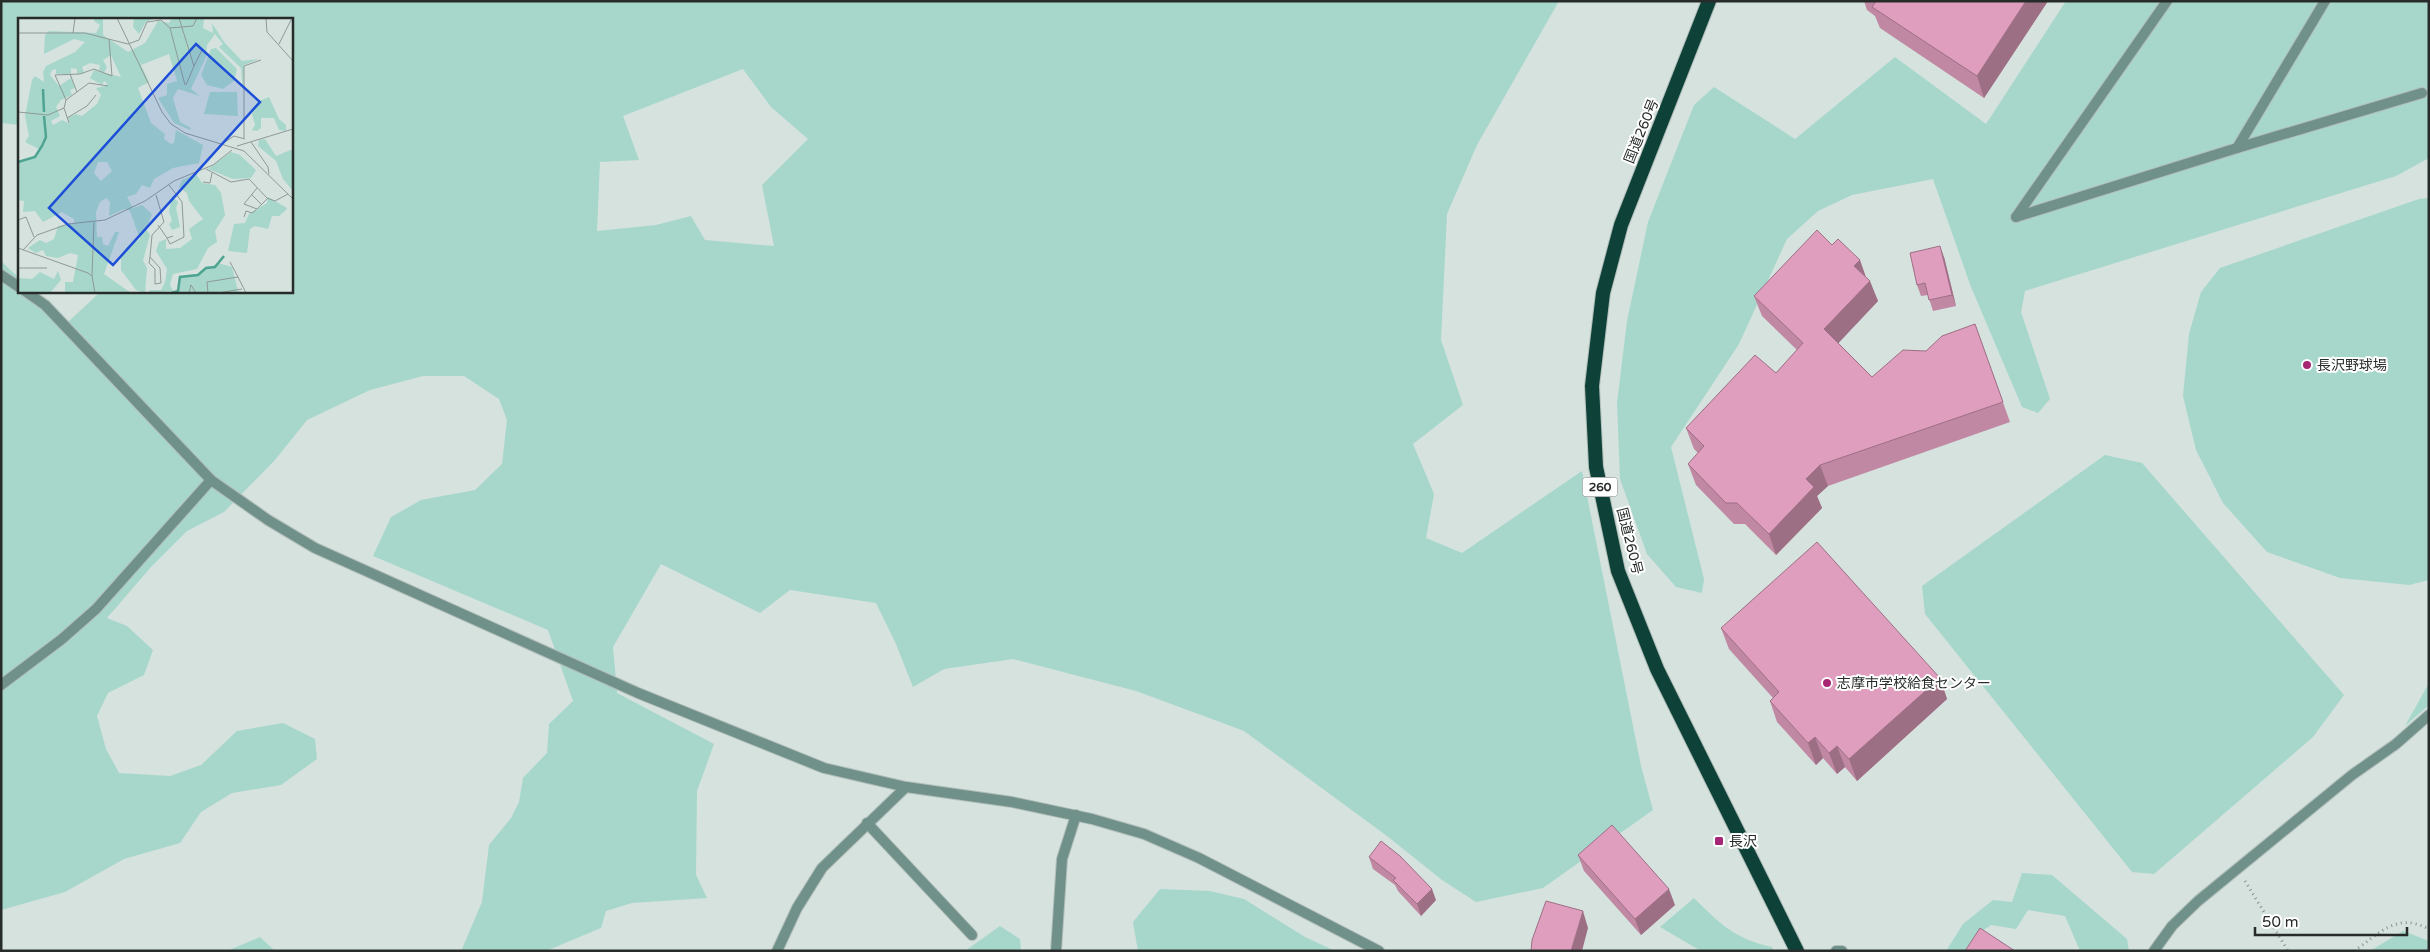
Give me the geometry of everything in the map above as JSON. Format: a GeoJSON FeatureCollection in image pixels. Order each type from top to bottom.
{"type":"FeatureCollection","features":[{"type":"Feature","properties":{"kind":"highway","name":"国道260号"},"geometry":{"type":"LineString","coordinates":[[1710,1],[1621,225],[1603,293],[1592,386],[1596,467],[1618,571],[1657,669],[1797,951]]}},
{"type":"Feature","properties":{"kind":"street"},"geometry":{"type":"LineString","coordinates":[[2167,1],[2016,218],[2237,148],[2422,93]]}},
{"type":"Feature","properties":{"kind":"street"},"geometry":{"type":"LineString","coordinates":[[2237,148],[2325,1]]}},
{"type":"Feature","properties":{"kind":"street"},"geometry":{"type":"LineString","coordinates":[[1,275],[18,286]]}},
{"type":"Feature","properties":{"kind":"street"},"geometry":{"type":"LineString","coordinates":[[26,292],[45,305],[211,480],[268,520],[315,548],[638,693],[824,768],[906,786],[1012,802],[1144,834],[1199,858],[1379,951]]}},
{"type":"Feature","properties":{"kind":"street"},"geometry":{"type":"LineString","coordinates":[[1,685],[62,640],[96,609],[211,480]]}},
{"type":"Feature","properties":{"kind":"street"},"geometry":{"type":"LineString","coordinates":[[2154,951],[2172,926],[2238,869],[2352,775],[2396,744],[2429,715]]}},
{"type":"Feature","properties":{"kind":"street"},"geometry":{"type":"LineString","coordinates":[[777,951],[797,908],[822,868],[906,786]]}},
{"type":"Feature","properties":{"kind":"street"},"geometry":{"type":"LineString","coordinates":[[1056,951],[1062,859],[1076,816]]}},
{"type":"Feature","properties":{"kind":"street"},"geometry":{"type":"LineString","coordinates":[[867,823],[972,935]]}},
{"type":"Feature","properties":{"kind":"street"},"geometry":{"type":"LineString","coordinates":[[1836,951],[1842,951]]}},
{"type":"Feature","properties":{"kind":"path"},"geometry":{"type":"LineString","coordinates":[[2238,869],[2288,951]]}},
{"type":"Feature","properties":{"kind":"path"},"geometry":{"type":"LineString","coordinates":[[2354,951],[2390,925],[2402,921],[2418,923],[2429,929]]}},
{"type":"Feature","properties":{"kind":"green space"},"geometry":{"type":"Polygon","coordinates":[[[1,1],[1559,1],[1477,145],[1447,214],[1441,340],[1463,405],[1413,444],[1434,494],[1426,538],[1462,553],[1582,471],[1641,766],[1653,810],[1543,888],[1476,902],[1442,880],[1387,836],[1244,731],[1136,691],[1013,659],[944,669],[913,687],[896,644],[876,603],[790,590],[760,613],[661,564],[613,647],[617,693],[714,744],[697,791],[696,875],[707,898],[632,903],[606,911],[601,928],[546,951],[459,951],[462,949],[482,902],[489,845],[511,818],[519,802],[523,778],[547,753],[549,724],[573,701],[548,630],[373,556],[391,517],[421,500],[475,490],[502,464],[507,420],[499,399],[464,376],[423,376],[370,390],[307,420],[275,460],[224,512],[187,531],[151,567],[107,618],[127,626],[153,650],[144,675],[108,693],[97,716],[106,749],[119,773],[170,776],[201,765],[237,731],[283,723],[315,739],[317,759],[281,785],[232,793],[201,812],[180,843],[124,859],[65,892],[1,910],[1,261],[18,277],[18,292],[34,292],[67,323],[98,294],[97,292],[292,292],[292,18],[18,18],[18,125],[1,123],[1,1]],[[743,69],[623,116],[639,160],[600,162],[597,231],[656,225],[691,216],[705,240],[774,246],[762,185],[808,139],[771,107],[743,69]]]}},
{"type":"Feature","properties":{"kind":"green space"},"geometry":{"type":"Polygon","coordinates":[[[2066,1],[2429,1],[2429,158],[2396,176],[2025,291],[2021,312],[2050,399],[2038,413],[2022,407],[1971,287],[1933,179],[1852,195],[1818,211],[1787,239],[1739,344],[1671,447],[1704,579],[1702,593],[1676,587],[1647,554],[1620,479],[1617,403],[1627,321],[1648,222],[1694,105],[1714,87],[1795,139],[1895,57],[1986,124],[2066,1]]]}},
{"type":"Feature","properties":{"kind":"green space","name":"長沢野球場"},"geometry":{"type":"Polygon","coordinates":[[[2429,198],[2429,580],[2409,585],[2340,578],[2267,552],[2223,503],[2196,450],[2183,396],[2189,334],[2201,292],[2220,268],[2419,199],[2429,198]]]}},
{"type":"Feature","properties":{"kind":"green space"},"geometry":{"type":"Polygon","coordinates":[[[2105,455],[2142,463],[2344,695],[2313,737],[2154,874],[2132,872],[1925,614],[1922,586],[2105,455]]]}},
{"type":"Feature","properties":{"kind":"green space"},"geometry":{"type":"Polygon","coordinates":[[[2429,683],[2429,705],[2405,726],[2429,683]]]}},
{"type":"Feature","properties":{"kind":"green space"},"geometry":{"type":"Polygon","coordinates":[[[2022,873],[2052,875],[2127,939],[2129,951],[2080,951],[2065,916],[2028,910],[2016,929],[1991,925],[1974,937],[1967,951],[1946,951],[1963,924],[1993,900],[2012,902],[2022,873]]]}},
{"type":"Feature","properties":{"kind":"green space"},"geometry":{"type":"Polygon","coordinates":[[[1160,889],[1210,891],[1244,899],[1305,937],[1335,951],[1138,951],[1133,922],[1160,889]]]}},
{"type":"Feature","properties":{"kind":"green space"},"geometry":{"type":"Polygon","coordinates":[[[1694,898],[1720,923],[1738,935],[1772,947],[1774,951],[1701,951],[1660,927],[1694,898]]]}},
{"type":"Feature","properties":{"kind":"green space"},"geometry":{"type":"Polygon","coordinates":[[[1000,926],[1020,939],[1021,951],[965,951],[1000,926]]]}},
{"type":"Feature","properties":{"kind":"green space"},"geometry":{"type":"Polygon","coordinates":[[[2403,931],[2429,941],[2429,951],[2370,951],[2403,931]]]}},
{"type":"Feature","properties":{"kind":"green space"},"geometry":{"type":"Polygon","coordinates":[[[260,937],[275,951],[227,951],[260,937]]]}},
{"type":"Feature","properties":{"kind":"building"},"geometry":{"type":"Polygon","coordinates":[[[1876,1],[2026,1],[1977,76],[1872,7],[1876,1]]]}},
{"type":"Feature","properties":{"kind":"building"},"geometry":{"type":"Polygon","coordinates":[[[1817,230],[1832,245],[1838,239],[1860,260],[1854,266],[1870,281],[1824,329],[1872,377],[1903,350],[1926,351],[1942,336],[1975,324],[2003,402],[1820,465],[1806,479],[1814,487],[1769,534],[1737,503],[1726,503],[1688,464],[1704,446],[1686,428],[1755,355],[1776,373],[1803,343],[1754,296],[1817,230]]]}},
{"type":"Feature","properties":{"kind":"building"},"geometry":{"type":"Polygon","coordinates":[[[1940,246],[1952,295],[1929,300],[1925,283],[1917,285],[1910,253],[1940,246]]]}},
{"type":"Feature","properties":{"kind":"building"},"geometry":{"type":"Polygon","coordinates":[[[1817,542],[1940,678],[1849,759],[1837,746],[1829,753],[1815,737],[1808,743],[1770,701],[1779,692],[1721,628],[1817,542]]]}},
{"type":"Feature","properties":{"kind":"building"},"geometry":{"type":"Polygon","coordinates":[[[1612,825],[1669,889],[1635,919],[1578,855],[1612,825]]]}},
{"type":"Feature","properties":{"kind":"building"},"geometry":{"type":"Polygon","coordinates":[[[1381,841],[1400,856],[1432,889],[1417,904],[1393,880],[1396,878],[1369,857],[1381,841]]]}},
{"type":"Feature","properties":{"kind":"building"},"geometry":{"type":"Polygon","coordinates":[[[1546,901],[1583,911],[1571,951],[1531,951],[1532,940],[1546,901]]]}},
{"type":"Feature","properties":{"kind":"building"},"geometry":{"type":"Polygon","coordinates":[[[1980,928],[2015,951],[1965,951],[1980,928]]]}},
{"type":"Feature","properties":{"kind":"place","name":"長沢野球場"},"geometry":{"type":"Point","coordinates":[2307,365]}},
{"type":"Feature","properties":{"kind":"place","name":"志摩市学校給食センター"},"geometry":{"type":"Point","coordinates":[1827,683]}},
{"type":"Feature","properties":{"kind":"place","name":"長沢"},"geometry":{"type":"Point","coordinates":[1719,841]}}]}
